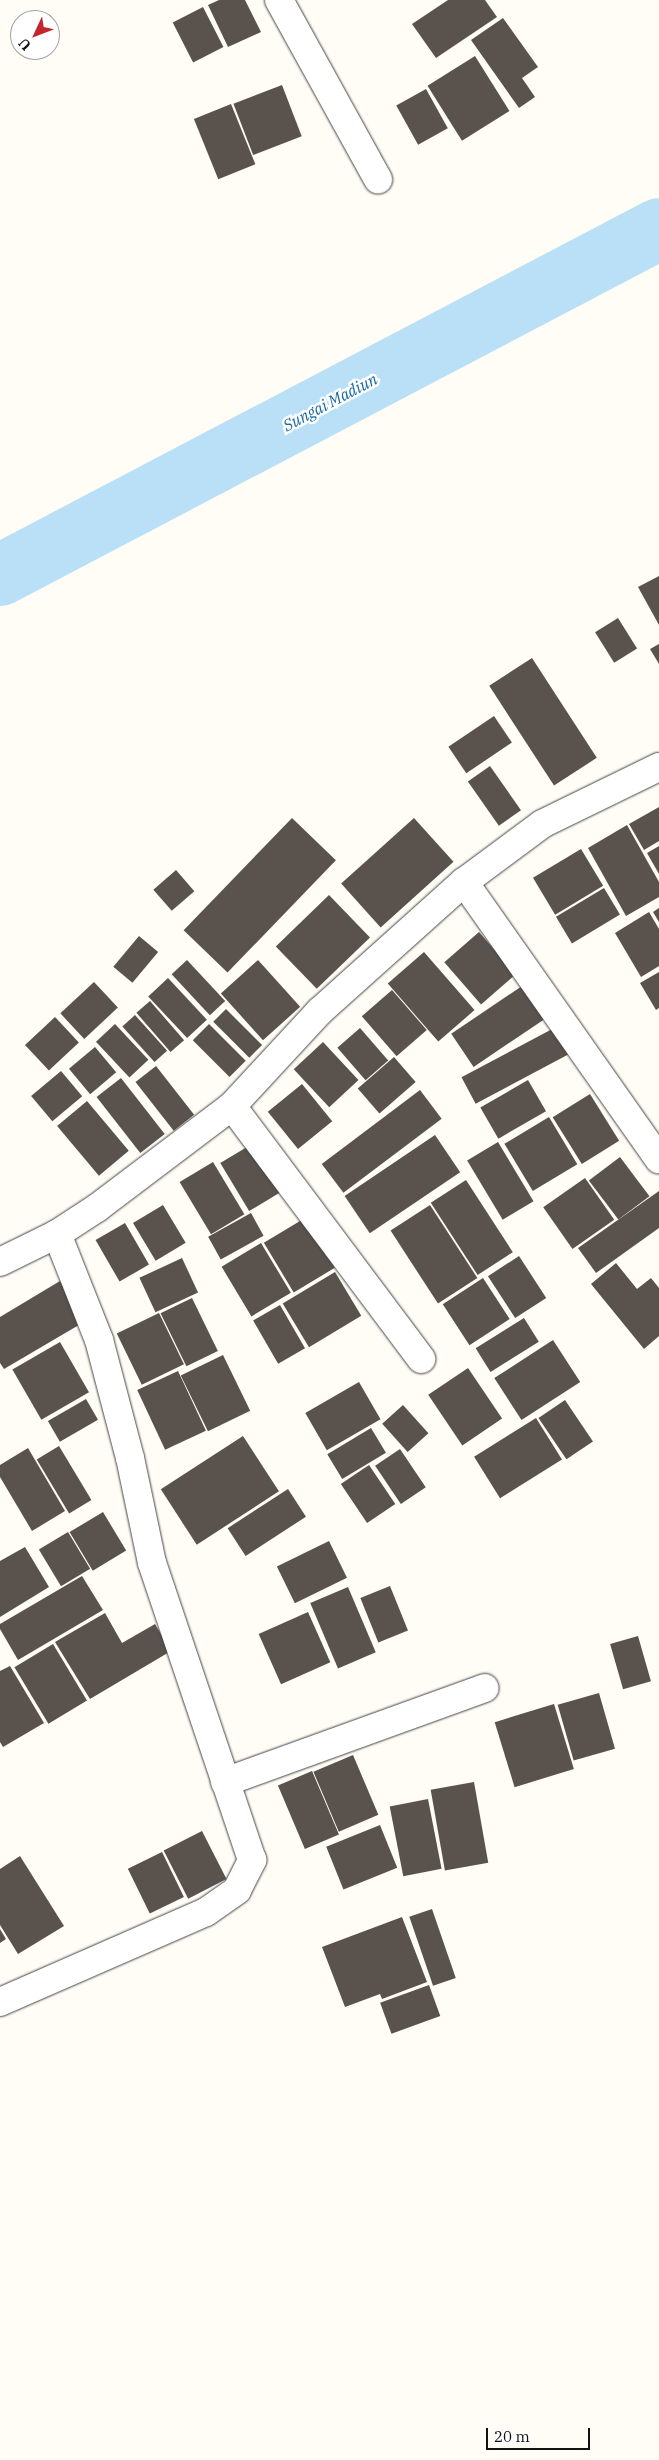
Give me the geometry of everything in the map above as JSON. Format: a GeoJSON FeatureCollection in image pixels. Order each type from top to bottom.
{"type":"FeatureCollection","features":[{"type":"Feature","properties":{"kind":"street"},"geometry":{"type":"LineString","coordinates":[[279,0],[378,179]]}},
{"type":"Feature","properties":{"kind":"street"},"geometry":{"type":"LineString","coordinates":[[0,1262],[56,1234],[97,1208],[232,1106],[320,1011],[464,882],[542,824],[659,767]]}},
{"type":"Feature","properties":{"kind":"street"},"geometry":{"type":"LineString","coordinates":[[464,882],[659,1159]]}},
{"type":"Feature","properties":{"kind":"street"},"geometry":{"type":"LineString","coordinates":[[232,1106],[421,1359]]}},
{"type":"Feature","properties":{"kind":"street"},"geometry":{"type":"LineString","coordinates":[[0,2002],[206,1912],[236,1890],[252,1860],[152,1563],[130,1458],[99,1340],[56,1234]]}},
{"type":"Feature","properties":{"kind":"street"},"geometry":{"type":"LineString","coordinates":[[225,1782],[484,1688]]}},
{"type":"Feature","properties":{"kind":"building"},"geometry":{"type":"Polygon","coordinates":[[[219,0],[245,0],[261,32],[228,47],[208,5],[219,0]]]}},
{"type":"Feature","properties":{"kind":"building"},"geometry":{"type":"Polygon","coordinates":[[[448,0],[485,0],[497,17],[436,58],[412,24],[448,0]]]}},
{"type":"Feature","properties":{"kind":"building"},"geometry":{"type":"Polygon","coordinates":[[[203,7],[223,47],[193,63],[173,22],[203,7]]]}},
{"type":"Feature","properties":{"kind":"building"},"geometry":{"type":"Polygon","coordinates":[[[503,18],[538,67],[522,78],[535,97],[519,108],[471,40],[503,18]]]}},
{"type":"Feature","properties":{"kind":"building"},"geometry":{"type":"Polygon","coordinates":[[[475,56],[509,111],[462,141],[428,86],[475,56]]]}},
{"type":"Feature","properties":{"kind":"building"},"geometry":{"type":"Polygon","coordinates":[[[282,85],[302,136],[253,155],[233,104],[282,85]]]}},
{"type":"Feature","properties":{"kind":"building"},"geometry":{"type":"Polygon","coordinates":[[[426,89],[448,128],[418,145],[396,105],[426,89]]]}},
{"type":"Feature","properties":{"kind":"building"},"geometry":{"type":"Polygon","coordinates":[[[231,104],[255,164],[218,179],[194,119],[231,104]]]}},
{"type":"Feature","properties":{"kind":"building"},"geometry":{"type":"Polygon","coordinates":[[[659,576],[659,625],[638,587],[659,576]]]}},
{"type":"Feature","properties":{"kind":"building"},"geometry":{"type":"Polygon","coordinates":[[[618,618],[637,649],[614,663],[595,632],[618,618]]]}},
{"type":"Feature","properties":{"kind":"building"},"geometry":{"type":"Polygon","coordinates":[[[659,644],[659,664],[650,649],[659,644]]]}},
{"type":"Feature","properties":{"kind":"building"},"geometry":{"type":"Polygon","coordinates":[[[532,658],[597,758],[554,786],[489,686],[532,658]]]}},
{"type":"Feature","properties":{"kind":"building"},"geometry":{"type":"Polygon","coordinates":[[[494,716],[512,743],[466,773],[448,747],[494,716]]]}},
{"type":"Feature","properties":{"kind":"building"},"geometry":{"type":"Polygon","coordinates":[[[490,766],[521,810],[499,826],[468,781],[490,766]]]}},
{"type":"Feature","properties":{"kind":"building"},"geometry":{"type":"Polygon","coordinates":[[[659,807],[659,841],[644,850],[629,824],[659,807]]]}},
{"type":"Feature","properties":{"kind":"building"},"geometry":{"type":"Polygon","coordinates":[[[292,818],[336,860],[228,973],[184,930],[292,818]]]}},
{"type":"Feature","properties":{"kind":"building"},"geometry":{"type":"Polygon","coordinates":[[[414,818],[453,862],[381,927],[341,884],[414,818]]]}},
{"type":"Feature","properties":{"kind":"building"},"geometry":{"type":"Polygon","coordinates":[[[627,825],[659,882],[659,897],[626,916],[588,848],[627,825]]]}},
{"type":"Feature","properties":{"kind":"building"},"geometry":{"type":"Polygon","coordinates":[[[659,846],[659,874],[647,853],[659,846]]]}},
{"type":"Feature","properties":{"kind":"building"},"geometry":{"type":"Polygon","coordinates":[[[581,849],[603,886],[555,915],[533,878],[581,849]]]}},
{"type":"Feature","properties":{"kind":"building"},"geometry":{"type":"Polygon","coordinates":[[[176,870],[194,891],[172,911],[153,890],[176,870]]]}},
{"type":"Feature","properties":{"kind":"building"},"geometry":{"type":"Polygon","coordinates":[[[604,888],[620,915],[572,943],[556,917],[604,888]]]}},
{"type":"Feature","properties":{"kind":"building"},"geometry":{"type":"Polygon","coordinates":[[[329,895],[370,937],[317,989],[276,946],[329,895]]]}},
{"type":"Feature","properties":{"kind":"building"},"geometry":{"type":"Polygon","coordinates":[[[659,908],[659,922],[653,912],[659,908]]]}},
{"type":"Feature","properties":{"kind":"building"},"geometry":{"type":"Polygon","coordinates":[[[649,912],[659,929],[659,966],[641,977],[615,933],[649,912]]]}},
{"type":"Feature","properties":{"kind":"building"},"geometry":{"type":"Polygon","coordinates":[[[479,932],[516,974],[481,1004],[444,962],[479,932]]]}},
{"type":"Feature","properties":{"kind":"building"},"geometry":{"type":"Polygon","coordinates":[[[139,936],[158,952],[132,983],[113,967],[139,936]]]}},
{"type":"Feature","properties":{"kind":"building"},"geometry":{"type":"Polygon","coordinates":[[[424,952],[475,1010],[438,1042],[388,983],[424,952]]]}},
{"type":"Feature","properties":{"kind":"building"},"geometry":{"type":"Polygon","coordinates":[[[187,960],[225,1001],[210,1015],[172,974],[187,960]]]}},
{"type":"Feature","properties":{"kind":"building"},"geometry":{"type":"Polygon","coordinates":[[[258,960],[300,1007],[263,1040],[221,993],[258,960]]]}},
{"type":"Feature","properties":{"kind":"building"},"geometry":{"type":"Polygon","coordinates":[[[659,972],[659,1008],[656,1010],[640,983],[659,972]]]}},
{"type":"Feature","properties":{"kind":"building"},"geometry":{"type":"Polygon","coordinates":[[[168,978],[207,1020],[187,1038],[148,996],[168,978]]]}},
{"type":"Feature","properties":{"kind":"building"},"geometry":{"type":"Polygon","coordinates":[[[94,982],[118,1008],[84,1039],[60,1013],[94,982]]]}},
{"type":"Feature","properties":{"kind":"building"},"geometry":{"type":"Polygon","coordinates":[[[525,984],[547,1017],[474,1067],[451,1034],[525,984]]]}},
{"type":"Feature","properties":{"kind":"building"},"geometry":{"type":"Polygon","coordinates":[[[392,990],[427,1030],[397,1056],[362,1016],[392,990]]]}},
{"type":"Feature","properties":{"kind":"building"},"geometry":{"type":"Polygon","coordinates":[[[150,1001],[184,1040],[171,1052],[136,1013],[150,1001]]]}},
{"type":"Feature","properties":{"kind":"building"},"geometry":{"type":"Polygon","coordinates":[[[226,1009],[262,1045],[249,1058],[213,1022],[226,1009]]]}},
{"type":"Feature","properties":{"kind":"building"},"geometry":{"type":"Polygon","coordinates":[[[135,1015],[167,1051],[154,1062],[122,1026],[135,1015]]]}},
{"type":"Feature","properties":{"kind":"building"},"geometry":{"type":"Polygon","coordinates":[[[55,1017],[79,1043],[49,1071],[25,1045],[55,1017]]]}},
{"type":"Feature","properties":{"kind":"building"},"geometry":{"type":"Polygon","coordinates":[[[115,1024],[148,1060],[129,1078],[96,1042],[115,1024]]]}},
{"type":"Feature","properties":{"kind":"building"},"geometry":{"type":"Polygon","coordinates":[[[209,1024],[246,1061],[230,1077],[193,1040],[209,1024]]]}},
{"type":"Feature","properties":{"kind":"building"},"geometry":{"type":"Polygon","coordinates":[[[556,1027],[570,1053],[476,1104],[462,1077],[556,1027]]]}},
{"type":"Feature","properties":{"kind":"building"},"geometry":{"type":"Polygon","coordinates":[[[360,1028],[388,1060],[366,1080],[337,1048],[360,1028]]]}},
{"type":"Feature","properties":{"kind":"building"},"geometry":{"type":"Polygon","coordinates":[[[323,1042],[358,1080],[329,1107],[294,1069],[323,1042]]]}},
{"type":"Feature","properties":{"kind":"building"},"geometry":{"type":"Polygon","coordinates":[[[95,1047],[116,1072],[90,1094],[69,1069],[95,1047]]]}},
{"type":"Feature","properties":{"kind":"building"},"geometry":{"type":"Polygon","coordinates":[[[394,1057],[416,1082],[379,1113],[358,1088],[394,1057]]]}},
{"type":"Feature","properties":{"kind":"building"},"geometry":{"type":"Polygon","coordinates":[[[156,1066],[194,1115],[174,1131],[136,1082],[156,1066]]]}},
{"type":"Feature","properties":{"kind":"building"},"geometry":{"type":"Polygon","coordinates":[[[61,1071],[82,1096],[52,1121],[31,1096],[61,1071]]]}},
{"type":"Feature","properties":{"kind":"building"},"geometry":{"type":"Polygon","coordinates":[[[121,1078],[165,1134],[140,1153],[97,1097],[121,1078]]]}},
{"type":"Feature","properties":{"kind":"building"},"geometry":{"type":"Polygon","coordinates":[[[528,1080],[546,1111],[498,1139],[480,1108],[528,1080]]]}},
{"type":"Feature","properties":{"kind":"building"},"geometry":{"type":"Polygon","coordinates":[[[302,1084],[332,1121],[298,1149],[268,1112],[302,1084]]]}},
{"type":"Feature","properties":{"kind":"building"},"geometry":{"type":"Polygon","coordinates":[[[420,1090],[442,1119],[343,1193],[322,1164],[420,1090]]]}},
{"type":"Feature","properties":{"kind":"building"},"geometry":{"type":"Polygon","coordinates":[[[590,1094],[619,1141],[582,1164],[553,1117],[590,1094]]]}},
{"type":"Feature","properties":{"kind":"building"},"geometry":{"type":"Polygon","coordinates":[[[87,1101],[129,1151],[99,1176],[57,1126],[87,1101]]]}},
{"type":"Feature","properties":{"kind":"building"},"geometry":{"type":"Polygon","coordinates":[[[549,1117],[577,1164],[533,1191],[504,1144],[549,1117]]]}},
{"type":"Feature","properties":{"kind":"building"},"geometry":{"type":"Polygon","coordinates":[[[435,1135],[460,1172],[370,1233],[345,1196],[435,1135]]]}},
{"type":"Feature","properties":{"kind":"building"},"geometry":{"type":"Polygon","coordinates":[[[498,1142],[534,1201],[503,1220],[467,1161],[498,1142]]]}},
{"type":"Feature","properties":{"kind":"building"},"geometry":{"type":"Polygon","coordinates":[[[252,1144],[281,1192],[249,1211],[220,1163],[252,1144]]]}},
{"type":"Feature","properties":{"kind":"building"},"geometry":{"type":"Polygon","coordinates":[[[620,1157],[649,1196],[618,1220],[589,1180],[620,1157]]]}},
{"type":"Feature","properties":{"kind":"building"},"geometry":{"type":"Polygon","coordinates":[[[213,1162],[244,1214],[211,1234],[180,1182],[213,1162]]]}},
{"type":"Feature","properties":{"kind":"building"},"geometry":{"type":"Polygon","coordinates":[[[585,1178],[614,1220],[572,1249],[543,1207],[585,1178]]]}},
{"type":"Feature","properties":{"kind":"building"},"geometry":{"type":"Polygon","coordinates":[[[466,1180],[513,1252],[478,1275],[431,1203],[466,1180]]]}},
{"type":"Feature","properties":{"kind":"building"},"geometry":{"type":"Polygon","coordinates":[[[659,1191],[659,1228],[596,1273],[578,1248],[659,1191]]]}},
{"type":"Feature","properties":{"kind":"building"},"geometry":{"type":"Polygon","coordinates":[[[163,1205],[186,1243],[156,1261],[133,1223],[163,1205]]]}},
{"type":"Feature","properties":{"kind":"building"},"geometry":{"type":"Polygon","coordinates":[[[430,1205],[477,1278],[438,1304],[391,1231],[430,1205]]]}},
{"type":"Feature","properties":{"kind":"building"},"geometry":{"type":"Polygon","coordinates":[[[251,1213],[264,1236],[221,1259],[208,1237],[251,1213]]]}},
{"type":"Feature","properties":{"kind":"building"},"geometry":{"type":"Polygon","coordinates":[[[305,1218],[335,1268],[294,1292],[264,1243],[305,1218]]]}},
{"type":"Feature","properties":{"kind":"building"},"geometry":{"type":"Polygon","coordinates":[[[125,1223],[149,1265],[120,1282],[96,1240],[125,1223]]]}},
{"type":"Feature","properties":{"kind":"building"},"geometry":{"type":"Polygon","coordinates":[[[261,1243],[291,1293],[251,1316],[222,1267],[261,1243]]]}},
{"type":"Feature","properties":{"kind":"building"},"geometry":{"type":"Polygon","coordinates":[[[519,1256],[546,1298],[515,1318],[488,1276],[519,1256]]]}},
{"type":"Feature","properties":{"kind":"building"},"geometry":{"type":"Polygon","coordinates":[[[182,1258],[198,1292],[155,1312],[139,1278],[182,1258]]]}},
{"type":"Feature","properties":{"kind":"building"},"geometry":{"type":"Polygon","coordinates":[[[616,1263],[637,1289],[651,1278],[659,1288],[659,1336],[644,1349],[591,1284],[616,1263]]]}},
{"type":"Feature","properties":{"kind":"building"},"geometry":{"type":"Polygon","coordinates":[[[335,1272],[361,1316],[309,1347],[283,1303],[335,1272]]]}},
{"type":"Feature","properties":{"kind":"building"},"geometry":{"type":"Polygon","coordinates":[[[483,1278],[510,1319],[469,1345],[443,1304],[483,1278]]]}},
{"type":"Feature","properties":{"kind":"building"},"geometry":{"type":"Polygon","coordinates":[[[60,1281],[84,1322],[4,1369],[0,1363],[0,1317],[60,1281]]]}},
{"type":"Feature","properties":{"kind":"building"},"geometry":{"type":"Polygon","coordinates":[[[192,1298],[218,1351],[186,1366],[161,1313],[192,1298]]]}},
{"type":"Feature","properties":{"kind":"building"},"geometry":{"type":"Polygon","coordinates":[[[280,1305],[305,1348],[278,1364],[253,1320],[280,1305]]]}},
{"type":"Feature","properties":{"kind":"building"},"geometry":{"type":"Polygon","coordinates":[[[159,1313],[184,1364],[142,1385],[117,1334],[159,1313]]]}},
{"type":"Feature","properties":{"kind":"building"},"geometry":{"type":"Polygon","coordinates":[[[524,1318],[539,1342],[490,1372],[476,1348],[524,1318]]]}},
{"type":"Feature","properties":{"kind":"building"},"geometry":{"type":"Polygon","coordinates":[[[553,1340],[580,1382],[522,1420],[494,1378],[553,1340]]]}},
{"type":"Feature","properties":{"kind":"building"},"geometry":{"type":"Polygon","coordinates":[[[60,1342],[89,1392],[41,1420],[12,1370],[60,1342]]]}},
{"type":"Feature","properties":{"kind":"building"},"geometry":{"type":"Polygon","coordinates":[[[223,1355],[250,1411],[208,1431],[181,1376],[223,1355]]]}},
{"type":"Feature","properties":{"kind":"building"},"geometry":{"type":"Polygon","coordinates":[[[468,1368],[502,1419],[462,1445],[428,1395],[468,1368]]]}},
{"type":"Feature","properties":{"kind":"building"},"geometry":{"type":"Polygon","coordinates":[[[178,1371],[206,1431],[165,1450],[137,1390],[178,1371]]]}},
{"type":"Feature","properties":{"kind":"building"},"geometry":{"type":"Polygon","coordinates":[[[359,1382],[380,1419],[327,1450],[305,1413],[359,1382]]]}},
{"type":"Feature","properties":{"kind":"building"},"geometry":{"type":"Polygon","coordinates":[[[86,1399],[98,1420],[60,1442],[48,1421],[86,1399]]]}},
{"type":"Feature","properties":{"kind":"building"},"geometry":{"type":"Polygon","coordinates":[[[565,1400],[593,1441],[566,1459],[538,1418],[565,1400]]]}},
{"type":"Feature","properties":{"kind":"building"},"geometry":{"type":"Polygon","coordinates":[[[403,1405],[428,1433],[408,1452],[382,1424],[403,1405]]]}},
{"type":"Feature","properties":{"kind":"building"},"geometry":{"type":"Polygon","coordinates":[[[536,1418],[562,1460],[500,1498],[474,1457],[536,1418]]]}},
{"type":"Feature","properties":{"kind":"building"},"geometry":{"type":"Polygon","coordinates":[[[371,1428],[386,1453],[342,1479],[327,1454],[371,1428]]]}},
{"type":"Feature","properties":{"kind":"building"},"geometry":{"type":"Polygon","coordinates":[[[243,1436],[279,1491],[197,1545],[161,1489],[243,1436]]]}},
{"type":"Feature","properties":{"kind":"building"},"geometry":{"type":"Polygon","coordinates":[[[59,1446],[91,1500],[69,1513],[37,1459],[59,1446]]]}},
{"type":"Feature","properties":{"kind":"building"},"geometry":{"type":"Polygon","coordinates":[[[28,1448],[65,1511],[32,1531],[0,1477],[0,1465],[28,1448]]]}},
{"type":"Feature","properties":{"kind":"building"},"geometry":{"type":"Polygon","coordinates":[[[400,1449],[426,1487],[401,1504],[375,1466],[400,1449]]]}},
{"type":"Feature","properties":{"kind":"building"},"geometry":{"type":"Polygon","coordinates":[[[369,1465],[395,1504],[367,1523],[341,1484],[369,1465]]]}},
{"type":"Feature","properties":{"kind":"building"},"geometry":{"type":"Polygon","coordinates":[[[288,1489],[306,1517],[246,1556],[228,1528],[288,1489]]]}},
{"type":"Feature","properties":{"kind":"building"},"geometry":{"type":"Polygon","coordinates":[[[103,1512],[126,1551],[93,1571],[70,1532],[103,1512]]]}},
{"type":"Feature","properties":{"kind":"building"},"geometry":{"type":"Polygon","coordinates":[[[68,1532],[90,1569],[61,1586],[39,1550],[68,1532]]]}},
{"type":"Feature","properties":{"kind":"building"},"geometry":{"type":"Polygon","coordinates":[[[329,1541],[347,1578],[295,1603],[277,1566],[329,1541]]]}},
{"type":"Feature","properties":{"kind":"building"},"geometry":{"type":"Polygon","coordinates":[[[25,1547],[49,1587],[0,1617],[0,1561],[25,1547]]]}},
{"type":"Feature","properties":{"kind":"building"},"geometry":{"type":"Polygon","coordinates":[[[82,1576],[103,1610],[18,1660],[0,1629],[0,1624],[82,1576]]]}},
{"type":"Feature","properties":{"kind":"building"},"geometry":{"type":"Polygon","coordinates":[[[390,1586],[408,1631],[378,1642],[360,1598],[390,1586]]]}},
{"type":"Feature","properties":{"kind":"building"},"geometry":{"type":"Polygon","coordinates":[[[348,1587],[376,1652],[338,1668],[310,1603],[348,1587]]]}},
{"type":"Feature","properties":{"kind":"building"},"geometry":{"type":"Polygon","coordinates":[[[308,1612],[330,1662],[281,1684],[259,1634],[308,1612]]]}},
{"type":"Feature","properties":{"kind":"building"},"geometry":{"type":"Polygon","coordinates":[[[105,1613],[122,1643],[155,1624],[171,1651],[90,1699],[55,1642],[105,1613]]]}},
{"type":"Feature","properties":{"kind":"building"},"geometry":{"type":"Polygon","coordinates":[[[638,1636],[651,1681],[623,1689],[610,1644],[638,1636]]]}},
{"type":"Feature","properties":{"kind":"building"},"geometry":{"type":"Polygon","coordinates":[[[53,1644],[87,1701],[48,1724],[14,1667],[53,1644]]]}},
{"type":"Feature","properties":{"kind":"building"},"geometry":{"type":"Polygon","coordinates":[[[10,1666],[44,1723],[3,1747],[0,1742],[0,1671],[10,1666]]]}},
{"type":"Feature","properties":{"kind":"building"},"geometry":{"type":"Polygon","coordinates":[[[599,1693],[615,1749],[574,1761],[558,1705],[599,1693]]]}},
{"type":"Feature","properties":{"kind":"building"},"geometry":{"type":"Polygon","coordinates":[[[554,1704],[574,1769],[515,1787],[495,1722],[554,1704]]]}},
{"type":"Feature","properties":{"kind":"building"},"geometry":{"type":"Polygon","coordinates":[[[353,1755],[378,1815],[339,1832],[313,1772],[353,1755]]]}},
{"type":"Feature","properties":{"kind":"building"},"geometry":{"type":"Polygon","coordinates":[[[312,1771],[339,1835],[305,1849],[278,1785],[312,1771]]]}},
{"type":"Feature","properties":{"kind":"building"},"geometry":{"type":"Polygon","coordinates":[[[474,1782],[488,1863],[445,1870],[431,1790],[474,1782]]]}},
{"type":"Feature","properties":{"kind":"building"},"geometry":{"type":"Polygon","coordinates":[[[428,1799],[442,1869],[403,1876],[390,1806],[428,1799]]]}},
{"type":"Feature","properties":{"kind":"building"},"geometry":{"type":"Polygon","coordinates":[[[380,1825],[397,1868],[343,1889],[326,1847],[380,1825]]]}},
{"type":"Feature","properties":{"kind":"building"},"geometry":{"type":"Polygon","coordinates":[[[202,1831],[227,1879],[188,1899],[164,1851],[202,1831]]]}},
{"type":"Feature","properties":{"kind":"building"},"geometry":{"type":"Polygon","coordinates":[[[162,1852],[184,1897],[150,1914],[128,1869],[162,1852]]]}},
{"type":"Feature","properties":{"kind":"building"},"geometry":{"type":"Polygon","coordinates":[[[20,1856],[64,1926],[18,1954],[0,1925],[0,1869],[20,1856]]]}},
{"type":"Feature","properties":{"kind":"building"},"geometry":{"type":"Polygon","coordinates":[[[432,1909],[456,1978],[433,1986],[409,1917],[432,1909]]]}},
{"type":"Feature","properties":{"kind":"building"},"geometry":{"type":"Polygon","coordinates":[[[402,1917],[427,1982],[382,1999],[380,1994],[345,2007],[322,1947],[402,1917]]]}},
{"type":"Feature","properties":{"kind":"building"},"geometry":{"type":"Polygon","coordinates":[[[0,1929],[6,1939],[0,1943],[0,1929]]]}},
{"type":"Feature","properties":{"kind":"building"},"geometry":{"type":"Polygon","coordinates":[[[429,1985],[440,2016],[391,2034],[380,2003],[429,1985]]]}},
{"type":"Feature","properties":{"kind":"waterway","name":"Sungai Madiun"},"geometry":{"type":"LineString","coordinates":[[0,575],[659,229]]}}]}
